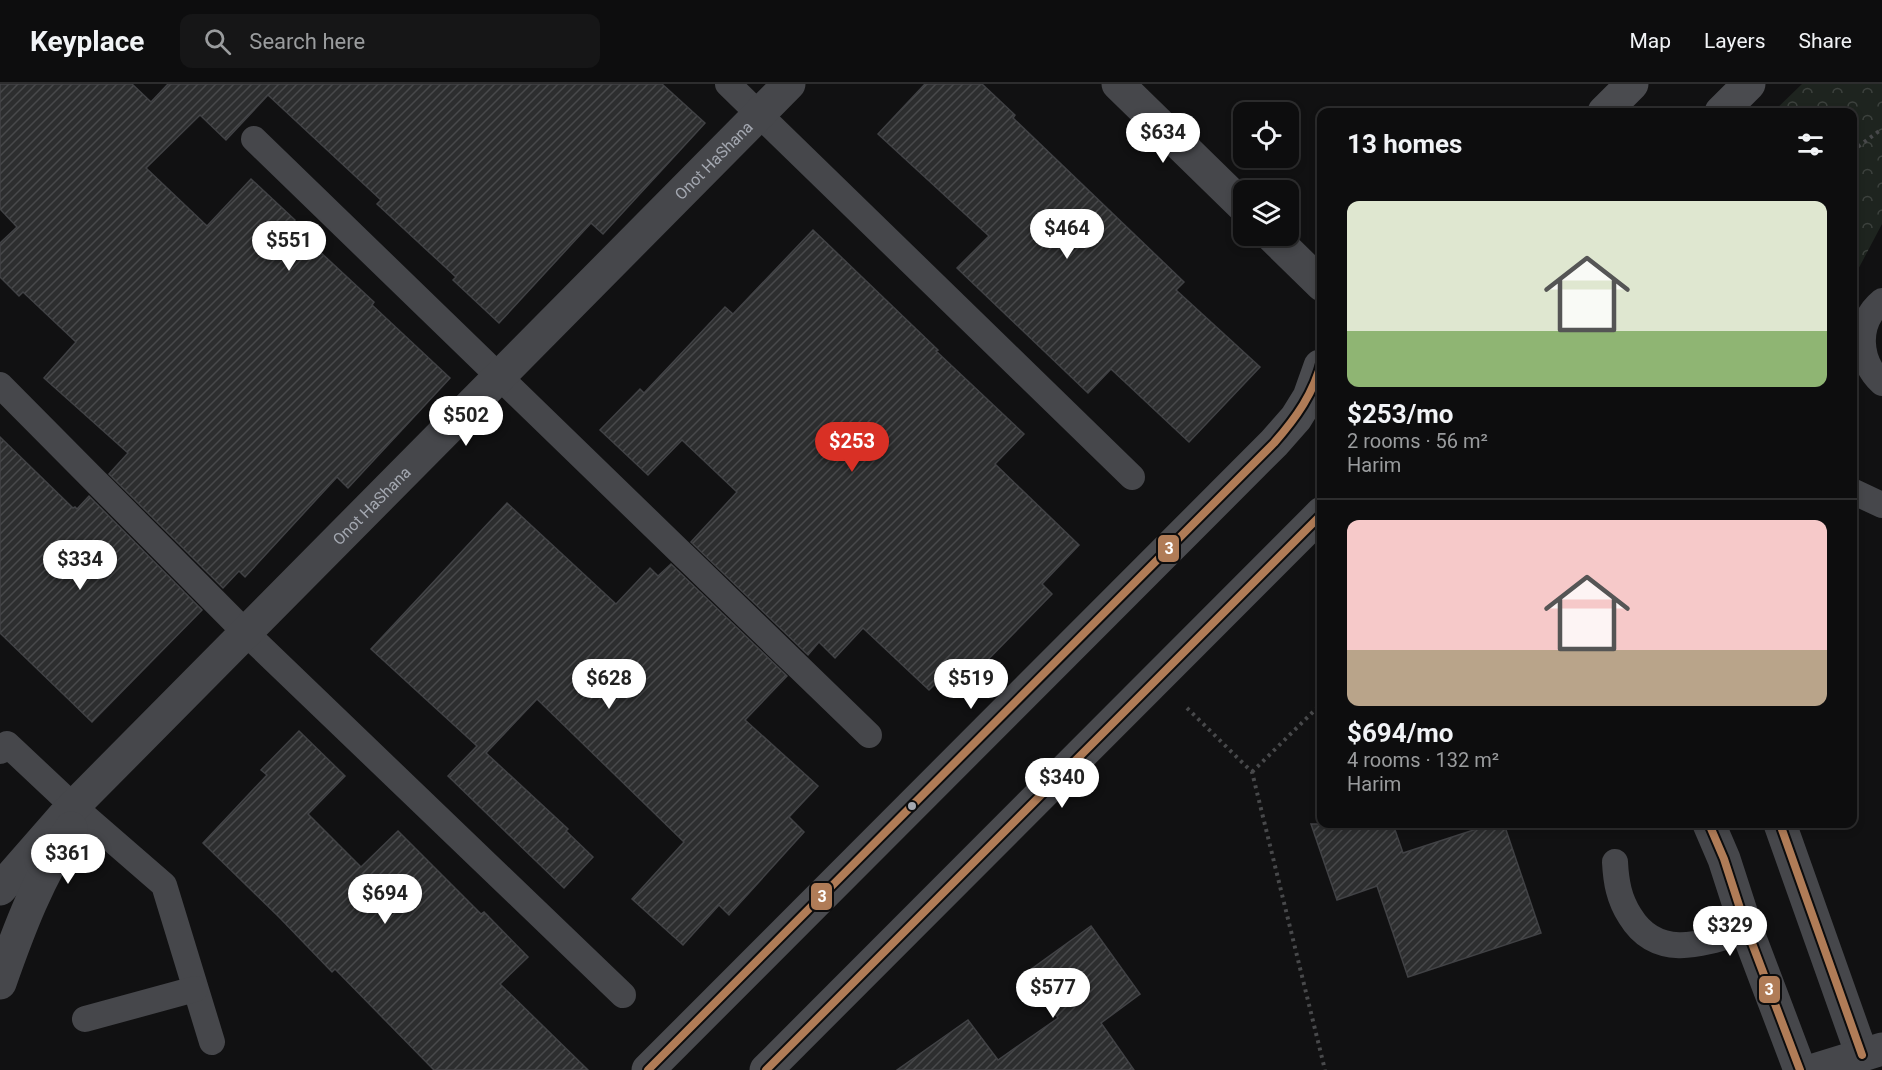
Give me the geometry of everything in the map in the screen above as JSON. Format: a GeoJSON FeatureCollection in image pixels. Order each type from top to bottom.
{"type":"FeatureCollection","features":[{"type":"Feature","properties":{"kind":"street","name":"Onot HaShana"},"geometry":{"type":"LineString","coordinates":[[0,889],[24,860],[77,809],[107,774],[789,84]]}},
{"type":"Feature","properties":{"kind":"street"},"geometry":{"type":"LineString","coordinates":[[1608,108],[1632,84]]}},
{"type":"Feature","properties":{"kind":"street"},"geometry":{"type":"LineString","coordinates":[[1724,108],[1749,84]]}},
{"type":"Feature","properties":{"kind":"street"},"geometry":{"type":"LineString","coordinates":[[1133,89],[1233,195]]}},
{"type":"Feature","properties":{"kind":"street"},"geometry":{"type":"LineString","coordinates":[[1282,246],[1317,280]]}},
{"type":"Feature","properties":{"kind":"street"},"geometry":{"type":"LineString","coordinates":[[648,1070],[1274,443],[1296,418],[1317,380]]}},
{"type":"Feature","properties":{"kind":"street"},"geometry":{"type":"LineString","coordinates":[[766,1070],[1317,518]]}},
{"type":"Feature","properties":{"kind":"street","name":"Onot HaShana"},"geometry":{"type":"LineString","coordinates":[[0,983],[24,916],[77,809]]}},
{"type":"Feature","properties":{"kind":"street"},"geometry":{"type":"LineString","coordinates":[[1711,828],[1724,858],[1747,930],[1800,1070]]}},
{"type":"Feature","properties":{"kind":"street"},"geometry":{"type":"LineString","coordinates":[[1782,828],[1872,1052],[1814,1070]]}},
{"type":"Feature","properties":{"kind":"lane"},"geometry":{"type":"LineString","coordinates":[[728,84],[1132,477]]}},
{"type":"Feature","properties":{"kind":"lane"},"geometry":{"type":"LineString","coordinates":[[254,139],[869,735]]}},
{"type":"Feature","properties":{"kind":"lane"},"geometry":{"type":"LineString","coordinates":[[1882,301],[1869,316],[1862,342],[1869,368],[1882,383]]}},
{"type":"Feature","properties":{"kind":"lane"},"geometry":{"type":"LineString","coordinates":[[0,386],[246,633],[623,995]]}},
{"type":"Feature","properties":{"kind":"lane"},"geometry":{"type":"LineString","coordinates":[[1857,493],[1882,505]]}},
{"type":"Feature","properties":{"kind":"lane"},"geometry":{"type":"LineString","coordinates":[[0,751],[7,744],[164,885],[212,1042]]}},
{"type":"Feature","properties":{"kind":"lane"},"geometry":{"type":"LineString","coordinates":[[1615,862],[1617,885],[1622,902],[1633,921],[1650,938],[1674,945],[1687,945],[1711,941],[1747,930]]}},
{"type":"Feature","properties":{"kind":"lane"},"geometry":{"type":"LineString","coordinates":[[85,1019],[195,989]]}},
{"type":"Feature","properties":{"kind":"path"},"geometry":{"type":"LineString","coordinates":[[1857,147],[1882,129]]}},
{"type":"Feature","properties":{"kind":"path"},"geometry":{"type":"LineString","coordinates":[[1157,678],[1252,772],[1325,1070]]}},
{"type":"Feature","properties":{"kind":"path"},"geometry":{"type":"LineString","coordinates":[[1252,772],[1317,708]]}},
{"type":"Feature","properties":{"kind":"green space"},"geometry":{"type":"Polygon","coordinates":[[[1802,84],[1882,84],[1882,224],[1857,271],[1857,108],[1777,108],[1802,84]]]}},
{"type":"Feature","properties":{"kind":"building"},"geometry":{"type":"Polygon","coordinates":[[[0,84],[132,84],[151,102],[168,84],[662,84],[705,123],[603,234],[591,223],[499,323],[453,280],[456,277],[377,204],[381,200],[268,95],[226,140],[200,115],[146,168],[207,226],[251,179],[295,220],[291,225],[374,302],[372,305],[450,378],[348,488],[337,477],[245,577],[239,571],[223,588],[109,474],[128,453],[44,378],[76,342],[23,292],[19,296],[0,277],[0,243],[17,227],[0,209],[0,84]]]}},
{"type":"Feature","properties":{"kind":"building"},"geometry":{"type":"Polygon","coordinates":[[[925,84],[982,84],[1015,115],[1013,118],[1184,282],[1176,290],[1260,367],[1189,442],[1111,369],[1088,393],[957,268],[989,236],[878,134],[925,84]]]}},
{"type":"Feature","properties":{"kind":"building"},"geometry":{"type":"Polygon","coordinates":[[[813,230],[1024,434],[995,464],[1079,545],[1042,584],[1052,594],[974,674],[959,660],[929,690],[863,628],[835,658],[819,642],[808,655],[691,542],[737,492],[682,440],[648,475],[600,430],[640,389],[644,393],[725,307],[733,314],[813,230]]]}},
{"type":"Feature","properties":{"kind":"building"},"geometry":{"type":"Polygon","coordinates":[[[0,437],[73,508],[77,509],[89,496],[202,610],[92,722],[0,633],[0,437]]]}},
{"type":"Feature","properties":{"kind":"building"},"geometry":{"type":"Polygon","coordinates":[[[507,503],[616,604],[650,568],[658,576],[671,564],[787,676],[745,720],[818,786],[789,817],[804,832],[729,915],[719,905],[683,945],[632,899],[684,842],[537,699],[486,753],[568,829],[566,831],[593,857],[564,888],[448,776],[477,746],[371,649],[507,503]]]}},
{"type":"Feature","properties":{"kind":"building"},"geometry":{"type":"Polygon","coordinates":[[[299,731],[345,776],[308,814],[361,867],[398,831],[481,914],[484,912],[528,957],[500,984],[588,1070],[434,1070],[335,969],[332,972],[203,843],[267,775],[261,770],[299,731]]]}},
{"type":"Feature","properties":{"kind":"building"},"geometry":{"type":"Polygon","coordinates":[[[1311,824],[1317,824],[1317,828],[1394,828],[1403,853],[1480,828],[1505,828],[1541,933],[1408,977],[1377,886],[1337,900],[1311,824]]]}},
{"type":"Feature","properties":{"kind":"building"},"geometry":{"type":"Polygon","coordinates":[[[1091,926],[1140,994],[1101,1023],[1134,1070],[897,1070],[968,1020],[998,1060],[1058,1018],[1026,973],[1091,926]]]}},
{"type":"Feature","properties":{"kind":"transit line","name":"3"},"geometry":{"type":"LineString","coordinates":[[648,1070],[1274,443],[1303,404],[1317,376]]}},
{"type":"Feature","properties":{"kind":"transit line","name":"3"},"geometry":{"type":"LineString","coordinates":[[766,1070],[1317,519]]}},
{"type":"Feature","properties":{"kind":"transit line","name":"3"},"geometry":{"type":"LineString","coordinates":[[1711,828],[1800,1070]]}},
{"type":"Feature","properties":{"kind":"transit line","name":"3"},"geometry":{"type":"LineString","coordinates":[[1781,828],[1862,1055]]}}]}
